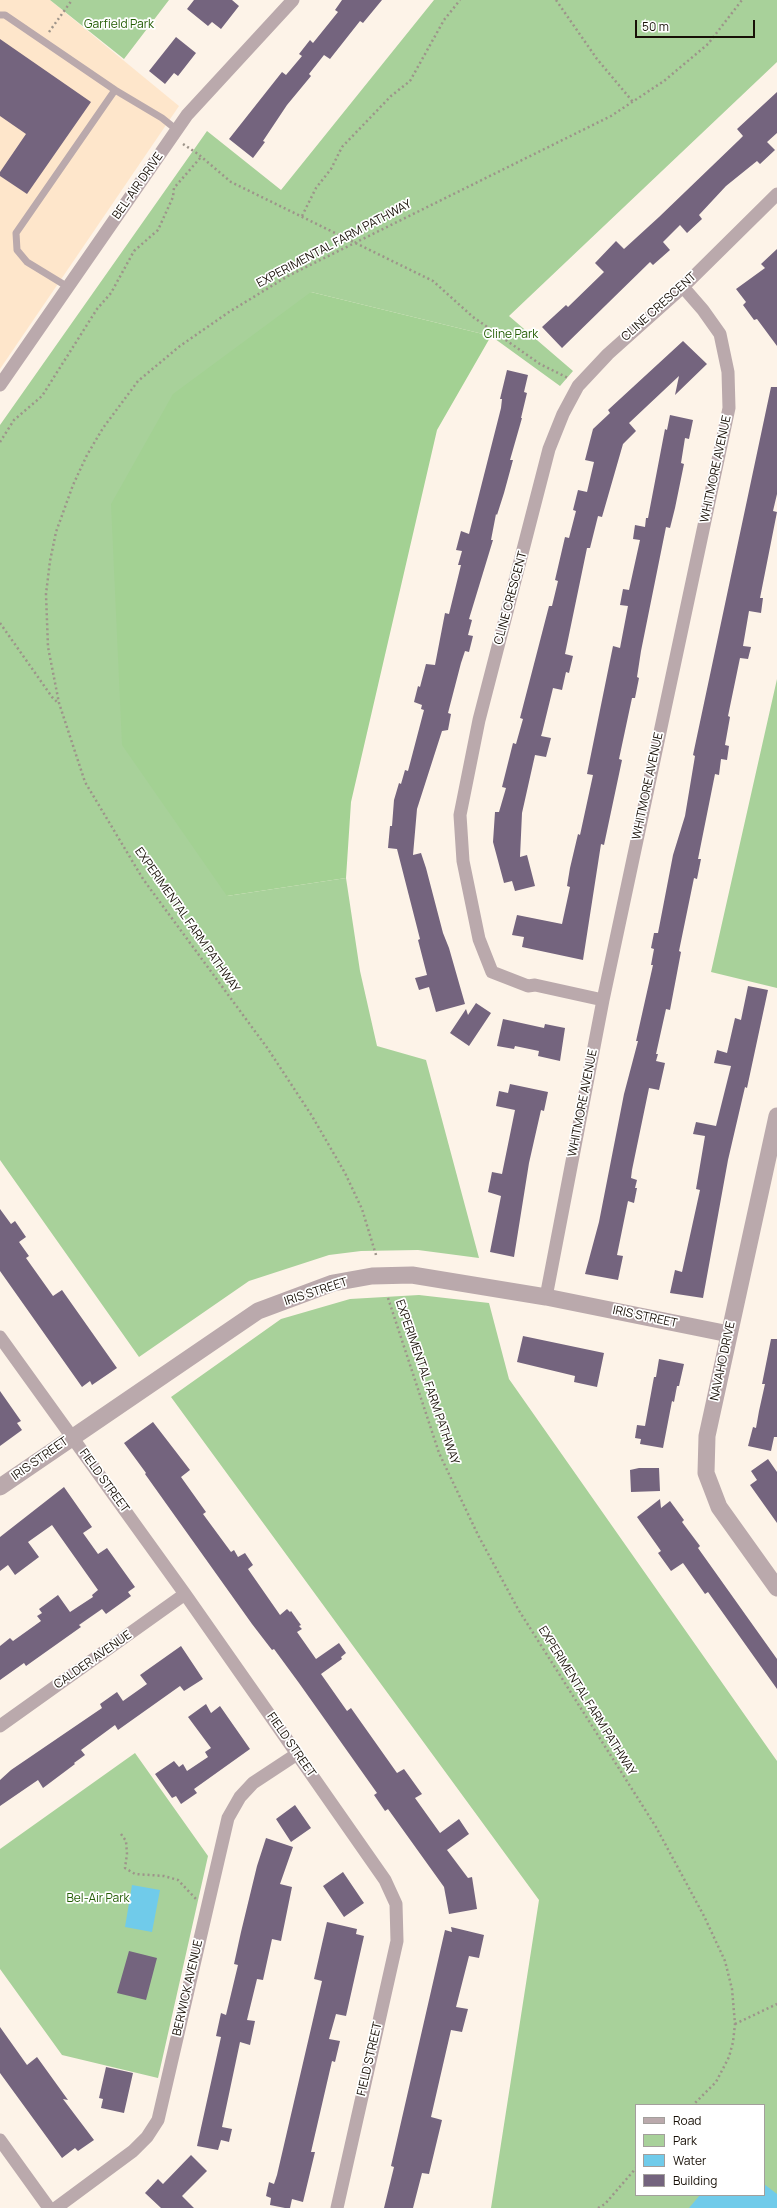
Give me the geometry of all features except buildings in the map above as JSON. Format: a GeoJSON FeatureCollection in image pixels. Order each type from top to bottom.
{"type":"FeatureCollection","features":[{"type":"Feature","properties":{"kind":"street","name":"BEL-AIR DRIVE"},"geometry":{"type":"LineString","coordinates":[[0,385],[187,115],[292,0]]}},
{"type":"Feature","properties":{"kind":"street","name":"CLINE CRESCENT"},"geometry":{"type":"LineString","coordinates":[[603,1000],[535,985],[528,986],[492,972],[479,939],[463,861],[460,815],[479,720],[549,449],[563,414],[578,386],[608,354],[683,287],[777,194]]}},
{"type":"Feature","properties":{"kind":"street","name":"WHITMORE AVENUE"},"geometry":{"type":"LineString","coordinates":[[546,1297],[603,1000],[729,408],[728,372],[720,334],[703,310],[683,287]]}},
{"type":"Feature","properties":{"kind":"street","name":"NAVAHO DRIVE"},"geometry":{"type":"LineString","coordinates":[[775,1581],[719,1506],[706,1473],[707,1436],[777,1116]]}},
{"type":"Feature","properties":{"kind":"street","name":"IRIS STREET"},"geometry":{"type":"LineString","coordinates":[[0,1487],[258,1311],[333,1283],[372,1276],[412,1275],[546,1297],[729,1334]]}},
{"type":"Feature","properties":{"kind":"street","name":"FIELD STREET"},"geometry":{"type":"LineString","coordinates":[[0,1337],[185,1594],[297,1754],[385,1880],[396,1904],[397,1941],[337,2208]]}},
{"type":"Feature","properties":{"kind":"street","name":"CALDER AVENUE"},"geometry":{"type":"LineString","coordinates":[[0,1726],[185,1594]]}},
{"type":"Feature","properties":{"kind":"street","name":"BERWICK AVENUE"},"geometry":{"type":"LineString","coordinates":[[56,2208],[133,2151],[147,2137],[158,2120],[228,1818],[240,1797],[253,1783],[297,1754]]}},
{"type":"Feature","properties":{"kind":"street"},"geometry":{"type":"LineString","coordinates":[[0,2140],[49,2208]]}},
{"type":"Feature","properties":{"kind":"lane"},"geometry":{"type":"LineString","coordinates":[[0,15],[5,15],[115,90],[162,118],[175,134]]}},
{"type":"Feature","properties":{"kind":"lane"},"geometry":{"type":"LineString","coordinates":[[68,287],[27,262],[18,250],[16,233],[115,90]]}},
{"type":"Feature","properties":{"kind":"path"},"geometry":{"type":"LineString","coordinates":[[43,40],[72,0]]}},
{"type":"Feature","properties":{"kind":"path"},"geometry":{"type":"LineString","coordinates":[[302,216],[316,188],[330,170],[342,147],[391,96],[410,81],[444,20],[460,0]]}},
{"type":"Feature","properties":{"kind":"path"},"geometry":{"type":"LineString","coordinates":[[556,0],[597,59],[633,102]]}},
{"type":"Feature","properties":{"kind":"path","name":"EXPERIMENTAL FARM PATHWAY"},"geometry":{"type":"LineString","coordinates":[[376,1255],[362,1209],[345,1173],[312,1116],[268,1049],[144,879],[85,782],[59,703],[48,647],[46,594],[50,561],[56,532],[73,485],[87,455],[103,428],[138,381],[180,346],[228,312],[288,276],[355,241],[611,116],[664,81],[708,44],[742,0]]}},
{"type":"Feature","properties":{"kind":"path"},"geometry":{"type":"LineString","coordinates":[[175,134],[232,182],[355,241],[433,281],[473,317],[540,364],[567,378],[578,386]]}},
{"type":"Feature","properties":{"kind":"path"},"geometry":{"type":"LineString","coordinates":[[0,442],[14,420],[42,396],[97,309],[111,293],[134,251],[158,230],[173,197],[174,188],[201,157]]}},
{"type":"Feature","properties":{"kind":"path"},"geometry":{"type":"LineString","coordinates":[[0,622],[52,697],[59,703]]}},
{"type":"Feature","properties":{"kind":"path","name":"EXPERIMENTAL FARM PATHWAY"},"geometry":{"type":"LineString","coordinates":[[388,1298],[439,1453],[472,1521],[518,1609],[656,1827],[681,1871],[725,1961],[732,1989],[735,2024],[733,2042],[722,2071],[716,2082],[695,2104]]}},
{"type":"Feature","properties":{"kind":"path"},"geometry":{"type":"LineString","coordinates":[[121,1834],[126,1841],[127,1847],[125,1868],[135,1874],[164,1876],[178,1880],[206,1909]]}},
{"type":"Feature","properties":{"kind":"path"},"geometry":{"type":"LineString","coordinates":[[735,2024],[777,2004]]}},
{"type":"Feature","properties":{"kind":"path"},"geometry":{"type":"LineString","coordinates":[[598,2208],[605,2204],[635,2169]]}},
{"type":"Feature","properties":{"kind":"shaded area"},"geometry":{"type":"Polygon","coordinates":[[[0,0],[50,0],[179,106],[0,369],[0,0]]]}},
{"type":"Feature","properties":{"kind":"green space","name":"Garfield Park"},"geometry":{"type":"Polygon","coordinates":[[[50,0],[169,0],[124,59],[50,0]]]}},
{"type":"Feature","properties":{"kind":"green space","name":"Cline Park"},"geometry":{"type":"Polygon","coordinates":[[[434,0],[777,0],[777,62],[509,316],[573,371],[560,386],[491,336],[311,292],[227,896],[346,878],[360,971],[377,1046],[426,1060],[479,1258],[418,1250],[361,1251],[329,1255],[249,1281],[139,1357],[0,1160],[0,425],[207,131],[281,190],[434,0]]]}},
{"type":"Feature","properties":{"kind":"green space"},"geometry":{"type":"Polygon","coordinates":[[[311,292],[491,336],[437,430],[351,802],[346,878],[227,896],[122,745],[111,504],[173,394],[311,292]]]}},
{"type":"Feature","properties":{"kind":"green space"},"geometry":{"type":"Polygon","coordinates":[[[777,679],[777,988],[711,972],[777,679]]]}},
{"type":"Feature","properties":{"kind":"green space"},"geometry":{"type":"Polygon","coordinates":[[[419,1295],[489,1303],[509,1379],[777,1761],[777,2208],[491,2208],[539,1900],[171,1397],[281,1319],[350,1299],[419,1295]]]}},
{"type":"Feature","properties":{"kind":"green space","name":"Bel-Air Park"},"geometry":{"type":"Polygon","coordinates":[[[135,1753],[208,1856],[158,2078],[62,2055],[0,1969],[0,1849],[135,1753]]]}},
{"type":"Feature","properties":{"kind":"water"},"geometry":{"type":"Polygon","coordinates":[[[132,1885],[160,1890],[152,1932],[125,1927],[132,1885]]]}},
{"type":"Feature","properties":{"kind":"water"},"geometry":{"type":"Polygon","coordinates":[[[765,2185],[777,2194],[777,2208],[689,2208],[699,2196],[765,2196],[765,2185]]]}}]}
